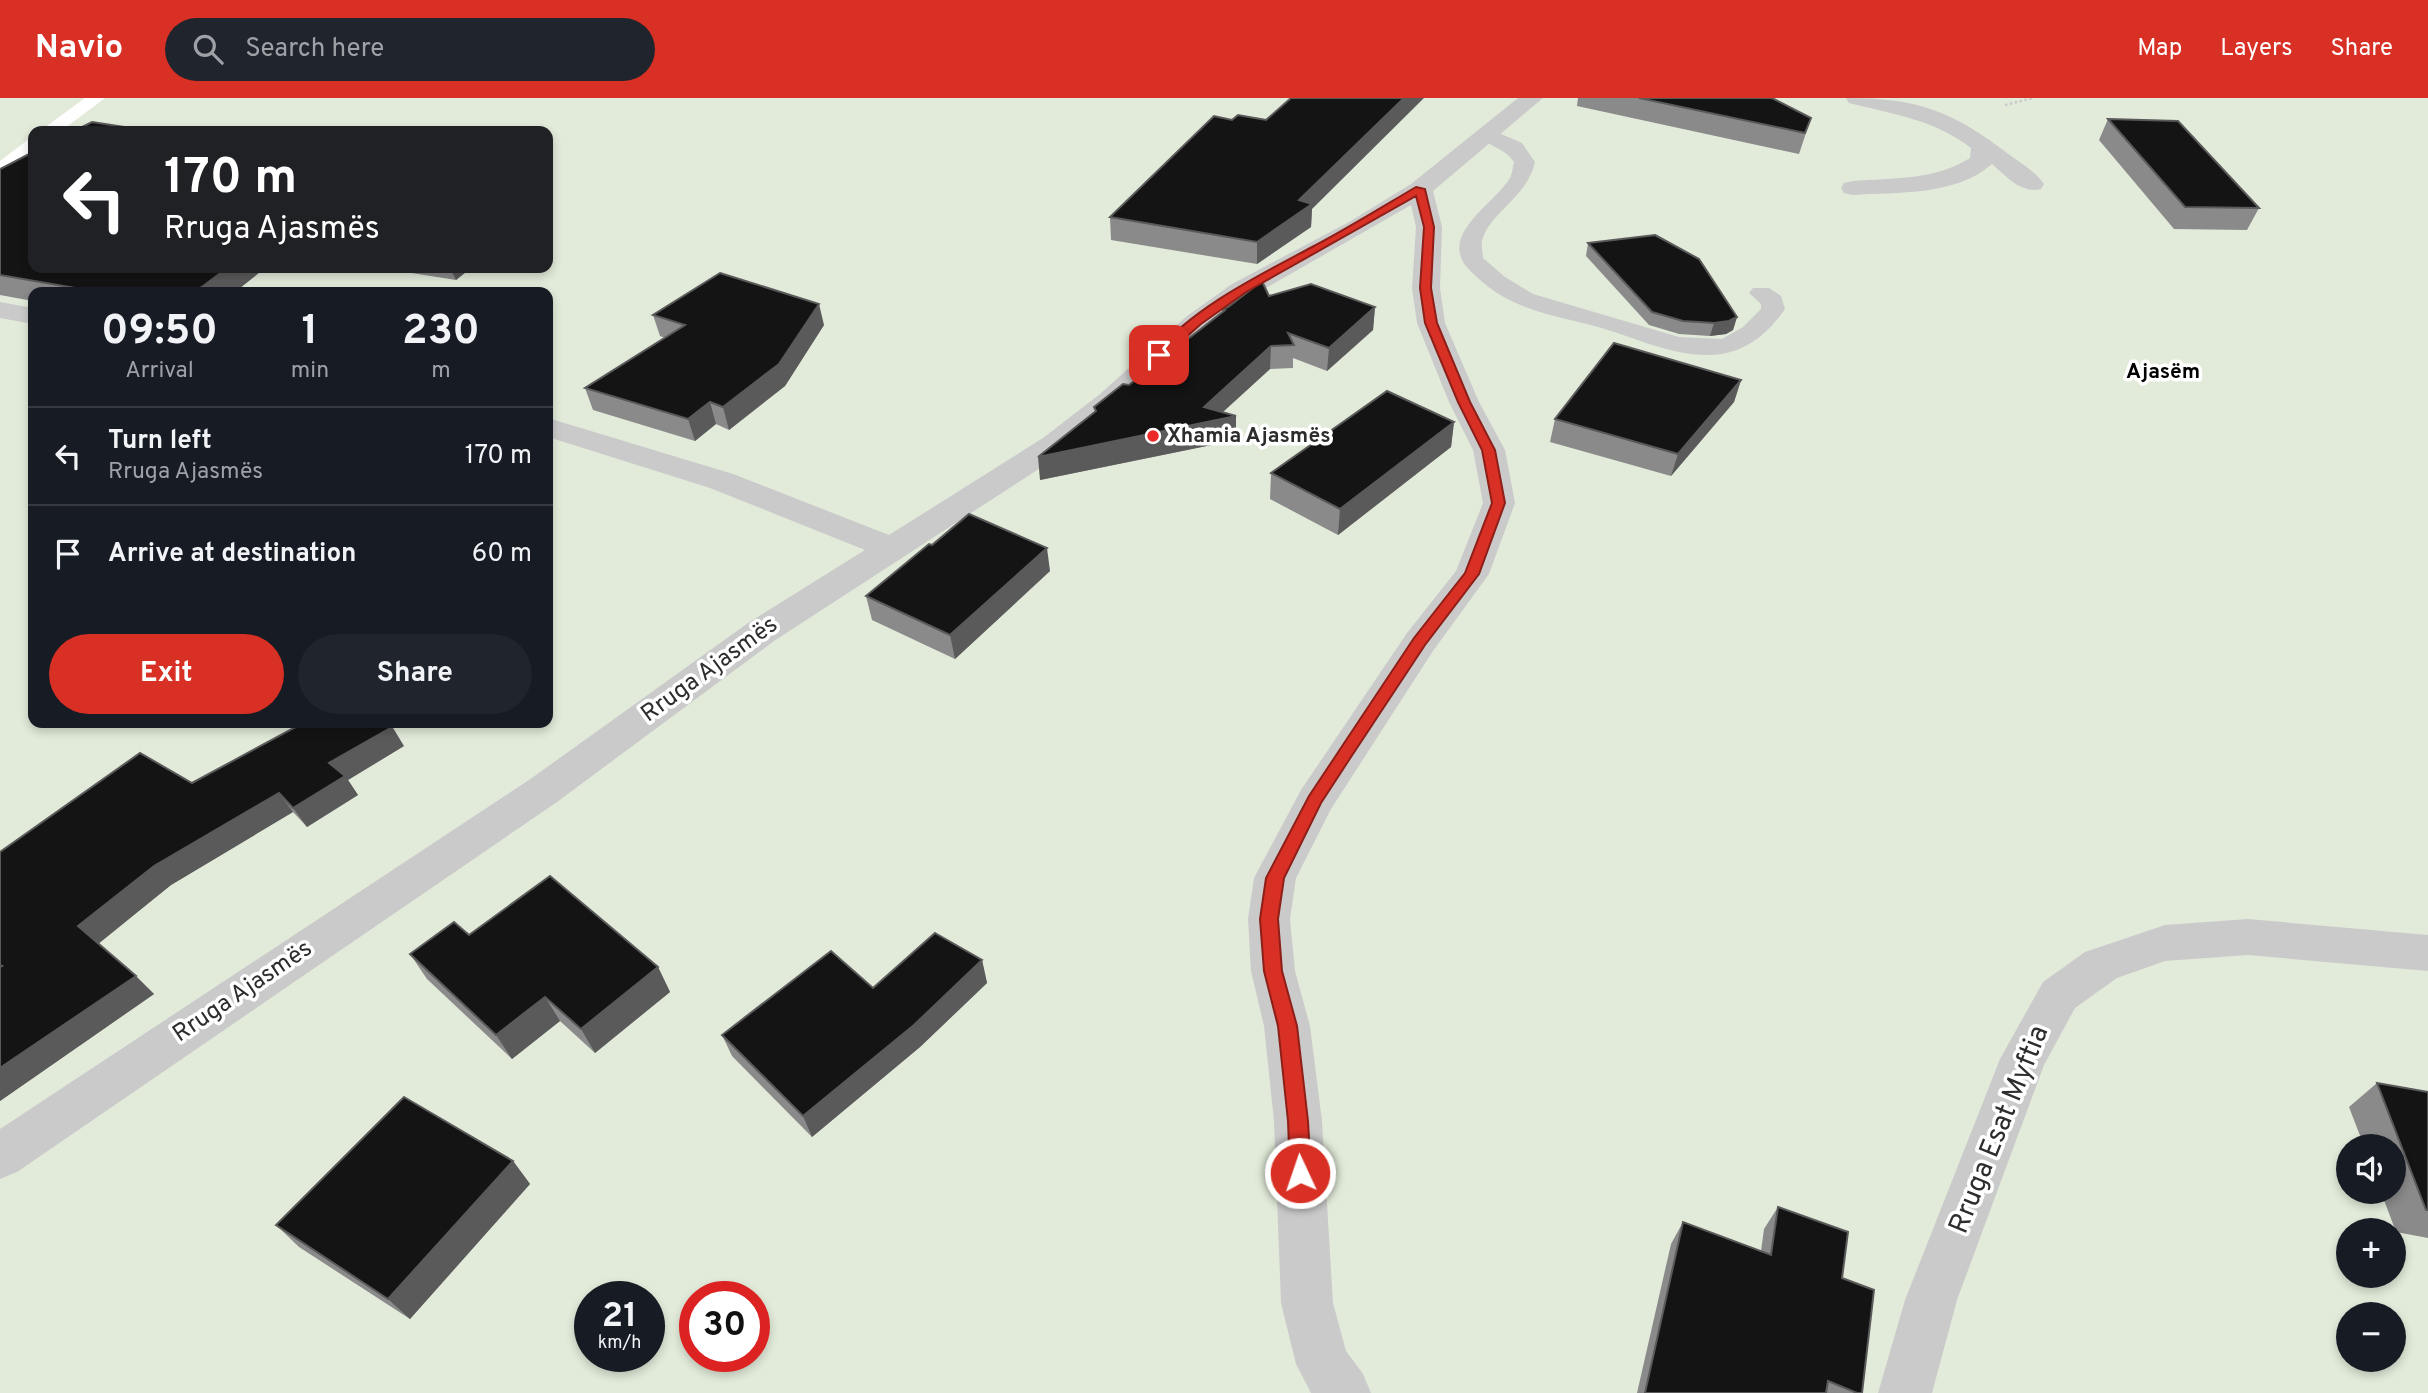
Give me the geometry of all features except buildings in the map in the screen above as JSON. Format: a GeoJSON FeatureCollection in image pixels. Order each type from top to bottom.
{"type":"FeatureCollection","features":[{"type":"Feature","properties":{"kind":"street"},"geometry":{"type":"LineString","coordinates":[[1857,98],[1931,115],[1965,132],[2032,184]]}},
{"type":"Feature","properties":{"kind":"street","name":"Rruga Ajasmës"},"geometry":{"type":"LineString","coordinates":[[0,1156],[543,791],[761,632],[1054,445],[1111,400],[1197,322],[1242,290],[1358,227],[1420,189],[1487,134],[1516,100]]}},
{"type":"Feature","properties":{"kind":"street"},"geometry":{"type":"LineString","coordinates":[[1853,188],[1936,179],[1972,169],[1982,161],[1983,148]]}},
{"type":"Feature","properties":{"kind":"street"},"geometry":{"type":"LineString","coordinates":[[1344,1393],[1323,1364],[1307,1303],[1298,1121],[1287,1026],[1273,971],[1269,919],[1275,878],[1287,850],[1315,800],[1380,699],[1419,642],[1472,574],[1499,503],[1489,450],[1464,402],[1431,323],[1426,288],[1429,227],[1420,189]]}},
{"type":"Feature","properties":{"kind":"street"},"geometry":{"type":"LineString","coordinates":[[0,310],[28,315]]}},
{"type":"Feature","properties":{"kind":"street"},"geometry":{"type":"LineString","coordinates":[[553,429],[749,491],[824,518],[890,548]]}},
{"type":"Feature","properties":{"kind":"street","name":"Rruga Esat Myftia"},"geometry":{"type":"LineString","coordinates":[[1905,1393],[1931,1300],[2023,1059],[2059,995],[2101,965],[2165,943],[2248,937],[2428,953]]}},
{"type":"Feature","properties":{"kind":"lane"},"geometry":{"type":"LineString","coordinates":[[1487,134],[1520,149],[1525,163],[1507,197],[1479,226],[1470,240],[1471,258],[1493,280],[1513,293],[1541,306],[1607,321],[1651,339],[1700,347],[1720,347],[1737,342],[1765,320],[1773,309],[1773,301],[1760,293]]}},
{"type":"Feature","properties":{"kind":"green space"},"geometry":{"type":"Polygon","coordinates":[[[0,98],[85,98],[47,126],[28,126],[28,140],[0,161],[0,98]]]}},
{"type":"Feature","properties":{"kind":"green space"},"geometry":{"type":"Polygon","coordinates":[[[105,98],[2428,98],[2428,1393],[0,1393],[0,177],[28,156],[28,273],[553,273],[553,126],[68,126],[105,98]]]}},
{"type":"Feature","properties":{"kind":"place","name":"Xhamia Ajasmës"},"geometry":{"type":"Point","coordinates":[1153,436]}},
{"type":"Feature","properties":{"kind":"district","name":"Ajasëm"},"geometry":{"type":"Point","coordinates":[2163,372]}},
{"type":"Feature","properties":{"kind":"route"},"geometry":{"type":"LineString","coordinates":[[1159,355],[1197,322],[1242,290],[1358,227],[1420,189],[1429,227],[1426,288],[1431,323],[1464,402],[1489,450],[1496,480],[1499,503],[1472,574],[1419,642],[1343,756],[1287,850],[1275,878],[1269,919],[1273,971],[1287,1026],[1298,1121],[1300,1173]]}}]}
